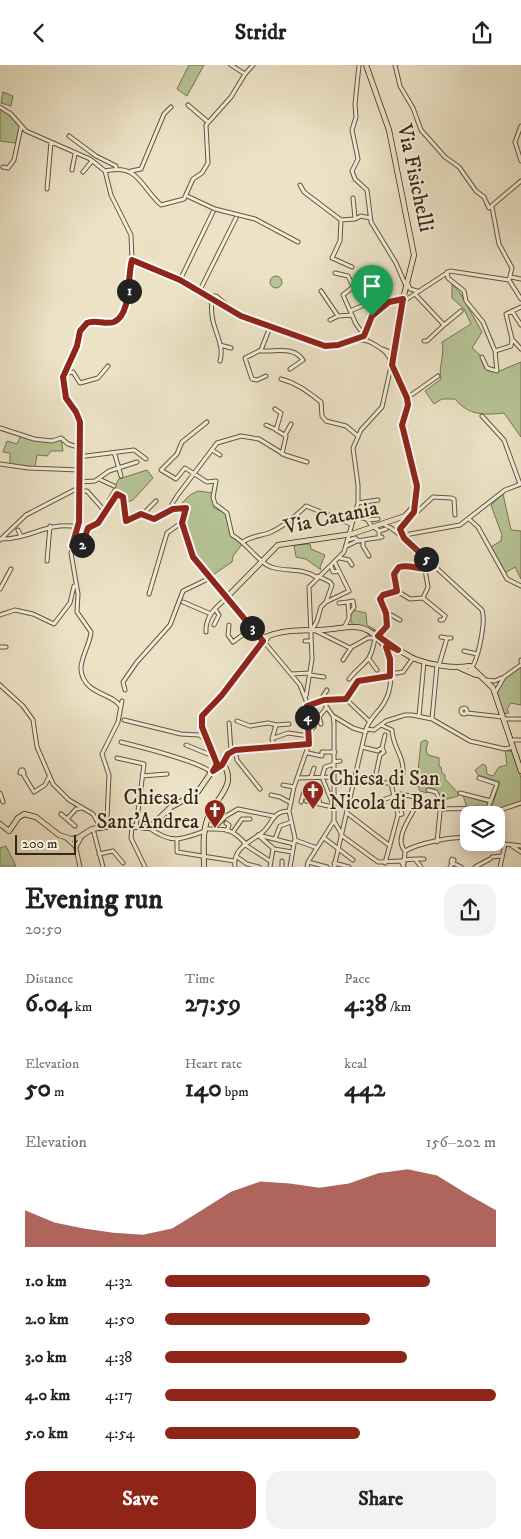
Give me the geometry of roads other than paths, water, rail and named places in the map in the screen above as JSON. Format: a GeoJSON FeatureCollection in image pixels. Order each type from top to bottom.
{"type":"FeatureCollection","features":[{"type":"Feature","properties":{"kind":"main road","name":"Via Fisichelli"},"geometry":{"type":"LineString","coordinates":[[366,65],[389,130],[414,255],[403,301]]}},
{"type":"Feature","properties":{"kind":"main road"},"geometry":{"type":"LineString","coordinates":[[403,301],[391,368],[407,398]]}},
{"type":"Feature","properties":{"kind":"main road","name":"Via Catania"},"geometry":{"type":"LineString","coordinates":[[227,597],[278,545],[347,537],[373,527],[384,527],[413,511],[416,477],[402,425],[408,405],[407,398]]}},
{"type":"Feature","properties":{"kind":"main road"},"geometry":{"type":"LineString","coordinates":[[227,597],[263,641]]}},
{"type":"Feature","properties":{"kind":"main road"},"geometry":{"type":"LineString","coordinates":[[204,867],[205,830],[210,812],[226,789],[228,776],[219,765],[207,740],[202,727],[203,713],[222,695],[263,641],[277,632],[352,626],[362,627],[398,650]]}},
{"type":"Feature","properties":{"kind":"main road"},"geometry":{"type":"LineString","coordinates":[[263,641],[277,632]]}},
{"type":"Feature","properties":{"kind":"main road"},"geometry":{"type":"LineString","coordinates":[[376,636],[384,645],[424,662],[454,667],[471,667],[493,688],[519,760],[521,771]]}},
{"type":"Feature","properties":{"kind":"main road"},"geometry":{"type":"LineString","coordinates":[[0,824],[8,831],[18,818],[28,814],[36,817],[59,835],[74,839],[101,826],[118,825],[149,828],[171,807],[197,793],[219,765]]}},
{"type":"Feature","properties":{"kind":"street"},"geometry":{"type":"LineString","coordinates":[[231,65],[245,74]]}},
{"type":"Feature","properties":{"kind":"street"},"geometry":{"type":"LineString","coordinates":[[130,171],[150,195],[162,205],[180,201],[187,196],[193,179],[202,173],[208,163],[206,125],[231,97],[245,74],[254,65]]}},
{"type":"Feature","properties":{"kind":"street"},"geometry":{"type":"LineString","coordinates":[[359,65],[355,104],[356,117],[352,130],[358,159],[352,171],[355,179],[368,191],[370,218],[406,287],[415,292],[444,325]]}},
{"type":"Feature","properties":{"kind":"street"},"geometry":{"type":"LineString","coordinates":[[395,65],[400,86],[413,107],[421,130],[445,157],[459,167],[490,207],[498,241],[503,254],[512,268],[510,278],[521,299]]}},
{"type":"Feature","properties":{"kind":"street"},"geometry":{"type":"LineString","coordinates":[[188,105],[208,122]]}},
{"type":"Feature","properties":{"kind":"street"},"geometry":{"type":"LineString","coordinates":[[0,107],[10,114],[21,127],[92,161],[105,171],[111,195],[130,235],[132,260],[128,275],[129,293],[121,315],[112,322],[87,323],[80,331],[76,351],[64,374],[66,398],[76,412],[80,422],[78,447],[80,489],[77,527],[72,546],[75,585],[78,594],[78,614],[91,632],[82,672],[89,686],[105,697],[116,700],[120,706]]}},
{"type":"Feature","properties":{"kind":"street"},"geometry":{"type":"LineString","coordinates":[[105,171],[140,169],[164,114],[171,107]]}},
{"type":"Feature","properties":{"kind":"street"},"geometry":{"type":"LineString","coordinates":[[521,126],[515,142],[521,161]]}},
{"type":"Feature","properties":{"kind":"street"},"geometry":{"type":"LineString","coordinates":[[3,167],[8,168],[14,160],[21,127]]}},
{"type":"Feature","properties":{"kind":"street"},"geometry":{"type":"LineString","coordinates":[[69,136],[96,156],[116,166],[116,169]]}},
{"type":"Feature","properties":{"kind":"street"},"geometry":{"type":"LineString","coordinates":[[47,189],[51,142]]}},
{"type":"Feature","properties":{"kind":"street"},"geometry":{"type":"LineString","coordinates":[[72,170],[74,154]]}},
{"type":"Feature","properties":{"kind":"street"},"geometry":{"type":"LineString","coordinates":[[83,172],[92,161]]}},
{"type":"Feature","properties":{"kind":"street"},"geometry":{"type":"LineString","coordinates":[[490,207],[521,181]]}},
{"type":"Feature","properties":{"kind":"street"},"geometry":{"type":"LineString","coordinates":[[300,185],[304,191],[342,219],[355,219],[361,215],[370,218]]}},
{"type":"Feature","properties":{"kind":"street"},"geometry":{"type":"LineString","coordinates":[[187,196],[215,209],[255,219],[298,242]]}},
{"type":"Feature","properties":{"kind":"street"},"geometry":{"type":"LineString","coordinates":[[352,198],[355,219]]}},
{"type":"Feature","properties":{"kind":"street"},"geometry":{"type":"LineString","coordinates":[[180,280],[213,212]]}},
{"type":"Feature","properties":{"kind":"street"},"geometry":{"type":"LineString","coordinates":[[199,292],[236,218]]}},
{"type":"Feature","properties":{"kind":"street"},"geometry":{"type":"LineString","coordinates":[[342,219],[340,241],[332,258],[352,267]]}},
{"type":"Feature","properties":{"kind":"street"},"geometry":{"type":"LineString","coordinates":[[132,260],[176,278],[227,307],[270,327],[325,346],[334,346],[362,337],[387,352],[394,354]]}},
{"type":"Feature","properties":{"kind":"street"},"geometry":{"type":"LineString","coordinates":[[362,337],[372,316],[389,302],[403,301],[447,272],[454,271],[488,278],[521,279]]}},
{"type":"Feature","properties":{"kind":"street"},"geometry":{"type":"LineString","coordinates":[[447,272],[448,278],[464,291],[466,301],[483,322],[495,351],[496,371],[487,368],[482,357]]}},
{"type":"Feature","properties":{"kind":"street"},"geometry":{"type":"LineString","coordinates":[[335,273],[348,276],[353,286]]}},
{"type":"Feature","properties":{"kind":"street"},"geometry":{"type":"LineString","coordinates":[[176,278],[183,274]]}},
{"type":"Feature","properties":{"kind":"street"},"geometry":{"type":"LineString","coordinates":[[183,274],[187,284]]}},
{"type":"Feature","properties":{"kind":"street"},"geometry":{"type":"LineString","coordinates":[[358,283],[343,295],[362,337]]}},
{"type":"Feature","properties":{"kind":"street"},"geometry":{"type":"LineString","coordinates":[[194,289],[202,287]]}},
{"type":"Feature","properties":{"kind":"street"},"geometry":{"type":"LineString","coordinates":[[202,287],[205,295]]}},
{"type":"Feature","properties":{"kind":"street"},"geometry":{"type":"LineString","coordinates":[[406,287],[415,292]]}},
{"type":"Feature","properties":{"kind":"street"},"geometry":{"type":"LineString","coordinates":[[321,291],[338,316]]}},
{"type":"Feature","properties":{"kind":"street"},"geometry":{"type":"LineString","coordinates":[[205,295],[216,296],[227,307]]}},
{"type":"Feature","properties":{"kind":"street"},"geometry":{"type":"LineString","coordinates":[[211,298],[213,307],[212,317],[220,345],[220,361]]}},
{"type":"Feature","properties":{"kind":"street"},"geometry":{"type":"LineString","coordinates":[[330,320],[351,313],[364,305]]}},
{"type":"Feature","properties":{"kind":"street"},"geometry":{"type":"LineString","coordinates":[[495,351],[510,347],[512,339],[506,314],[521,307]]}},
{"type":"Feature","properties":{"kind":"street"},"geometry":{"type":"LineString","coordinates":[[424,341],[427,341],[461,311]]}},
{"type":"Feature","properties":{"kind":"street"},"geometry":{"type":"LineString","coordinates":[[512,311],[521,325]]}},
{"type":"Feature","properties":{"kind":"street"},"geometry":{"type":"LineString","coordinates":[[261,351],[270,327]]}},
{"type":"Feature","properties":{"kind":"street"},"geometry":{"type":"LineString","coordinates":[[512,339],[521,349]]}},
{"type":"Feature","properties":{"kind":"street"},"geometry":{"type":"LineString","coordinates":[[387,352],[396,343]]}},
{"type":"Feature","properties":{"kind":"street"},"geometry":{"type":"LineString","coordinates":[[220,345],[231,348]]}},
{"type":"Feature","properties":{"kind":"street"},"geometry":{"type":"LineString","coordinates":[[266,376],[257,380],[252,379],[245,358],[261,351],[285,350],[295,352],[303,360],[290,369]]}},
{"type":"Feature","properties":{"kind":"street"},"geometry":{"type":"LineString","coordinates":[[290,867],[295,842],[289,811],[294,787],[308,753],[309,744],[305,711],[310,674],[312,630],[308,590],[317,577],[336,563],[346,546],[358,503],[358,485],[352,454],[358,436],[382,407],[391,368],[387,352]]}},
{"type":"Feature","properties":{"kind":"street"},"geometry":{"type":"LineString","coordinates":[[64,374],[73,372],[80,383],[98,378],[108,366]]}},
{"type":"Feature","properties":{"kind":"street"},"geometry":{"type":"LineString","coordinates":[[407,398],[438,376]]}},
{"type":"Feature","properties":{"kind":"street"},"geometry":{"type":"LineString","coordinates":[[281,379],[307,389],[312,396],[321,402],[322,416],[326,421],[346,427],[358,436]]}},
{"type":"Feature","properties":{"kind":"street"},"geometry":{"type":"LineString","coordinates":[[275,409],[281,412],[275,429]]}},
{"type":"Feature","properties":{"kind":"street"},"geometry":{"type":"LineString","coordinates":[[401,534],[454,527],[469,519],[505,491],[521,484],[504,440],[482,416]]}},
{"type":"Feature","properties":{"kind":"street"},"geometry":{"type":"LineString","coordinates":[[207,422],[182,442],[177,454],[161,470],[174,479],[178,478],[185,468],[207,482],[216,481],[213,497],[216,506],[227,513],[232,535],[243,542],[270,567],[307,572],[331,583],[326,602]]}},
{"type":"Feature","properties":{"kind":"street"},"geometry":{"type":"LineString","coordinates":[[282,454],[285,435],[290,424]]}},
{"type":"Feature","properties":{"kind":"street"},"geometry":{"type":"LineString","coordinates":[[266,425],[285,435]]}},
{"type":"Feature","properties":{"kind":"street"},"geometry":{"type":"LineString","coordinates":[[0,427],[34,439],[52,441],[61,438],[68,444],[78,447]]}},
{"type":"Feature","properties":{"kind":"street"},"geometry":{"type":"LineString","coordinates":[[173,509],[172,504],[177,496],[219,442],[242,436],[259,439],[282,454],[307,462]]}},
{"type":"Feature","properties":{"kind":"street"},"geometry":{"type":"LineString","coordinates":[[78,457],[134,450],[146,459]]}},
{"type":"Feature","properties":{"kind":"street"},"geometry":{"type":"LineString","coordinates":[[212,450],[220,455]]}},
{"type":"Feature","properties":{"kind":"street"},"geometry":{"type":"LineString","coordinates":[[115,455],[121,475]]}},
{"type":"Feature","properties":{"kind":"street"},"geometry":{"type":"LineString","coordinates":[[80,482],[98,479],[119,468],[137,462]]}},
{"type":"Feature","properties":{"kind":"street"},"geometry":{"type":"LineString","coordinates":[[0,464],[28,468],[80,470]]}},
{"type":"Feature","properties":{"kind":"street"},"geometry":{"type":"LineString","coordinates":[[98,479],[114,486]]}},
{"type":"Feature","properties":{"kind":"street"},"geometry":{"type":"LineString","coordinates":[[0,539],[26,515],[73,489],[87,491],[103,509]]}},
{"type":"Feature","properties":{"kind":"street"},"geometry":{"type":"LineString","coordinates":[[72,546],[82,545],[88,528],[98,523],[117,494],[123,497],[126,521],[143,514],[156,501]]}},
{"type":"Feature","properties":{"kind":"street"},"geometry":{"type":"LineString","coordinates":[[400,529],[413,511],[416,513],[431,498],[444,497],[454,499],[455,515]]}},
{"type":"Feature","properties":{"kind":"street"},"geometry":{"type":"LineString","coordinates":[[358,503],[378,500]]}},
{"type":"Feature","properties":{"kind":"street"},"geometry":{"type":"LineString","coordinates":[[243,542],[254,536],[269,533],[291,521],[306,506],[352,523]]}},
{"type":"Feature","properties":{"kind":"street"},"geometry":{"type":"LineString","coordinates":[[143,514],[152,519],[173,509],[184,507],[186,511],[182,523],[193,557],[227,597],[206,622],[206,632]]}},
{"type":"Feature","properties":{"kind":"street"},"geometry":{"type":"LineString","coordinates":[[354,516],[378,519]]}},
{"type":"Feature","properties":{"kind":"street"},"geometry":{"type":"LineString","coordinates":[[368,519],[373,527],[380,531]]}},
{"type":"Feature","properties":{"kind":"street"},"geometry":{"type":"LineString","coordinates":[[469,519],[478,527],[507,579],[521,586]]}},
{"type":"Feature","properties":{"kind":"street"},"geometry":{"type":"LineString","coordinates":[[393,521],[400,529],[404,538]]}},
{"type":"Feature","properties":{"kind":"street"},"geometry":{"type":"LineString","coordinates":[[393,521],[394,530]]}},
{"type":"Feature","properties":{"kind":"street"},"geometry":{"type":"LineString","coordinates":[[149,593],[167,533],[182,523]]}},
{"type":"Feature","properties":{"kind":"street"},"geometry":{"type":"LineString","coordinates":[[0,539],[21,536],[50,526],[77,527]]}},
{"type":"Feature","properties":{"kind":"street"},"geometry":{"type":"LineString","coordinates":[[47,561],[50,526]]}},
{"type":"Feature","properties":{"kind":"street"},"geometry":{"type":"LineString","coordinates":[[346,546],[380,537],[380,531],[384,527],[394,530],[482,610],[484,621],[471,667]]}},
{"type":"Feature","properties":{"kind":"street"},"geometry":{"type":"LineString","coordinates":[[18,530],[21,536]]}},
{"type":"Feature","properties":{"kind":"street"},"geometry":{"type":"LineString","coordinates":[[404,538],[418,532]]}},
{"type":"Feature","properties":{"kind":"street"},"geometry":{"type":"LineString","coordinates":[[347,537],[361,541]]}},
{"type":"Feature","properties":{"kind":"street"},"geometry":{"type":"LineString","coordinates":[[361,541],[370,556]]}},
{"type":"Feature","properties":{"kind":"street"},"geometry":{"type":"LineString","coordinates":[[340,558],[349,560],[352,565]]}},
{"type":"Feature","properties":{"kind":"street"},"geometry":{"type":"LineString","coordinates":[[312,630],[317,621],[320,607],[349,591],[336,563]]}},
{"type":"Feature","properties":{"kind":"street"},"geometry":{"type":"LineString","coordinates":[[331,566],[333,572],[339,571]]}},
{"type":"Feature","properties":{"kind":"street"},"geometry":{"type":"LineString","coordinates":[[397,591],[394,574],[399,567],[404,566],[425,570],[434,566]]}},
{"type":"Feature","properties":{"kind":"street"},"geometry":{"type":"LineString","coordinates":[[0,589],[11,569]]}},
{"type":"Feature","properties":{"kind":"street"},"geometry":{"type":"LineString","coordinates":[[422,597],[428,587],[425,570]]}},
{"type":"Feature","properties":{"kind":"street"},"geometry":{"type":"LineString","coordinates":[[125,690],[123,682],[137,662],[170,625],[183,591],[210,578]]}},
{"type":"Feature","properties":{"kind":"street"},"geometry":{"type":"LineString","coordinates":[[0,615],[15,610],[33,614],[52,623],[60,619],[68,607],[75,585]]}},
{"type":"Feature","properties":{"kind":"street"},"geometry":{"type":"LineString","coordinates":[[400,620],[386,611],[380,602],[381,597],[397,591],[412,599],[422,597],[445,616],[440,620]]}},
{"type":"Feature","properties":{"kind":"street"},"geometry":{"type":"LineString","coordinates":[[183,602],[211,614]]}},
{"type":"Feature","properties":{"kind":"street"},"geometry":{"type":"LineString","coordinates":[[339,603],[348,602],[352,626]]}},
{"type":"Feature","properties":{"kind":"street"},"geometry":{"type":"LineString","coordinates":[[214,625],[219,614],[215,609]]}},
{"type":"Feature","properties":{"kind":"street"},"geometry":{"type":"LineString","coordinates":[[343,660],[351,648],[368,638],[376,636],[387,627],[386,611]]}},
{"type":"Feature","properties":{"kind":"street"},"geometry":{"type":"LineString","coordinates":[[345,626],[349,616]]}},
{"type":"Feature","properties":{"kind":"street"},"geometry":{"type":"LineString","coordinates":[[229,625],[230,640],[233,642],[252,628]]}},
{"type":"Feature","properties":{"kind":"street"},"geometry":{"type":"LineString","coordinates":[[312,630],[351,648]]}},
{"type":"Feature","properties":{"kind":"street"},"geometry":{"type":"LineString","coordinates":[[349,679],[369,659],[376,636]]}},
{"type":"Feature","properties":{"kind":"street"},"geometry":{"type":"LineString","coordinates":[[432,719],[438,665],[449,638],[441,637]]}},
{"type":"Feature","properties":{"kind":"street"},"geometry":{"type":"LineString","coordinates":[[263,641],[293,672],[306,696]]}},
{"type":"Feature","properties":{"kind":"street"},"geometry":{"type":"LineString","coordinates":[[305,641],[311,641]]}},
{"type":"Feature","properties":{"kind":"street"},"geometry":{"type":"LineString","coordinates":[[349,867],[334,865],[366,730],[369,721],[387,699],[390,659],[384,645],[392,645]]}},
{"type":"Feature","properties":{"kind":"street"},"geometry":{"type":"LineString","coordinates":[[0,647],[6,647]]}},
{"type":"Feature","properties":{"kind":"street"},"geometry":{"type":"LineString","coordinates":[[464,651],[476,654]]}},
{"type":"Feature","properties":{"kind":"street"},"geometry":{"type":"LineString","coordinates":[[358,681],[403,671],[413,658]]}},
{"type":"Feature","properties":{"kind":"street"},"geometry":{"type":"LineString","coordinates":[[369,659],[376,670]]}},
{"type":"Feature","properties":{"kind":"street"},"geometry":{"type":"LineString","coordinates":[[419,716],[424,662]]}},
{"type":"Feature","properties":{"kind":"street"},"geometry":{"type":"LineString","coordinates":[[493,688],[521,662]]}},
{"type":"Feature","properties":{"kind":"street"},"geometry":{"type":"LineString","coordinates":[[293,672],[324,677]]}},
{"type":"Feature","properties":{"kind":"street"},"geometry":{"type":"LineString","coordinates":[[346,699],[358,681],[357,672]]}},
{"type":"Feature","properties":{"kind":"street"},"geometry":{"type":"LineString","coordinates":[[486,681],[499,681]]}},
{"type":"Feature","properties":{"kind":"street"},"geometry":{"type":"LineString","coordinates":[[495,694],[499,681]]}},
{"type":"Feature","properties":{"kind":"street"},"geometry":{"type":"LineString","coordinates":[[0,685],[23,706],[33,720],[37,747],[55,788]]}},
{"type":"Feature","properties":{"kind":"street"},"geometry":{"type":"LineString","coordinates":[[322,701],[327,690]]}},
{"type":"Feature","properties":{"kind":"street"},"geometry":{"type":"LineString","coordinates":[[307,706],[322,701],[346,699],[369,721]]}},
{"type":"Feature","properties":{"kind":"street"},"geometry":{"type":"LineString","coordinates":[[101,826],[107,819],[109,775],[102,754],[118,722],[122,701]]}},
{"type":"Feature","properties":{"kind":"street"},"geometry":{"type":"LineString","coordinates":[[307,867],[334,821],[335,752],[333,716],[322,701]]}},
{"type":"Feature","properties":{"kind":"street"},"geometry":{"type":"LineString","coordinates":[[321,724],[319,717],[328,707]]}},
{"type":"Feature","properties":{"kind":"street"},"geometry":{"type":"LineString","coordinates":[[467,713],[521,719]]}},
{"type":"Feature","properties":{"kind":"street"},"geometry":{"type":"LineString","coordinates":[[333,716],[352,728],[374,730],[386,721],[405,715],[419,716],[432,719],[470,741],[505,749],[513,747]]}},
{"type":"Feature","properties":{"kind":"street"},"geometry":{"type":"LineString","coordinates":[[124,720],[181,734],[199,735],[207,740]]}},
{"type":"Feature","properties":{"kind":"street"},"geometry":{"type":"LineString","coordinates":[[236,721],[250,726],[268,723],[276,725],[289,724]]}},
{"type":"Feature","properties":{"kind":"street"},"geometry":{"type":"LineString","coordinates":[[230,723],[231,752],[260,789]]}},
{"type":"Feature","properties":{"kind":"street"},"geometry":{"type":"LineString","coordinates":[[274,745],[272,739],[274,738],[276,725]]}},
{"type":"Feature","properties":{"kind":"street"},"geometry":{"type":"LineString","coordinates":[[334,783],[391,783],[402,777],[403,763],[393,744],[391,728],[381,725]]}},
{"type":"Feature","properties":{"kind":"street"},"geometry":{"type":"LineString","coordinates":[[309,734],[314,727]]}},
{"type":"Feature","properties":{"kind":"street"},"geometry":{"type":"LineString","coordinates":[[274,738],[288,733],[309,734]]}},
{"type":"Feature","properties":{"kind":"street"},"geometry":{"type":"LineString","coordinates":[[374,783],[380,755],[384,752],[382,748],[385,735]]}},
{"type":"Feature","properties":{"kind":"street"},"geometry":{"type":"LineString","coordinates":[[511,740],[521,740]]}},
{"type":"Feature","properties":{"kind":"street"},"geometry":{"type":"LineString","coordinates":[[121,742],[155,749],[162,754],[204,768],[219,765],[231,752],[274,745],[309,744]]}},
{"type":"Feature","properties":{"kind":"street"},"geometry":{"type":"LineString","coordinates":[[186,745],[204,754],[212,751]]}},
{"type":"Feature","properties":{"kind":"street"},"geometry":{"type":"LineString","coordinates":[[362,747],[378,750],[382,748]]}},
{"type":"Feature","properties":{"kind":"street"},"geometry":{"type":"LineString","coordinates":[[378,750],[380,755]]}},
{"type":"Feature","properties":{"kind":"street"},"geometry":{"type":"LineString","coordinates":[[308,753],[322,756],[322,752],[335,752]]}},
{"type":"Feature","properties":{"kind":"street"},"geometry":{"type":"LineString","coordinates":[[117,758],[144,764],[131,838],[145,867]]}},
{"type":"Feature","properties":{"kind":"street"},"geometry":{"type":"LineString","coordinates":[[334,807],[322,777],[325,767],[340,761]]}},
{"type":"Feature","properties":{"kind":"street"},"geometry":{"type":"LineString","coordinates":[[310,777],[314,768]]}},
{"type":"Feature","properties":{"kind":"street"},"geometry":{"type":"LineString","coordinates":[[142,776],[167,773]]}},
{"type":"Feature","properties":{"kind":"street"},"geometry":{"type":"LineString","coordinates":[[22,774],[34,792],[45,785],[49,776]]}},
{"type":"Feature","properties":{"kind":"street"},"geometry":{"type":"LineString","coordinates":[[297,778],[334,777]]}},
{"type":"Feature","properties":{"kind":"street"},"geometry":{"type":"LineString","coordinates":[[440,809],[483,810],[488,808],[496,783],[480,778]]}},
{"type":"Feature","properties":{"kind":"street"},"geometry":{"type":"LineString","coordinates":[[385,863],[399,814],[391,783]]}},
{"type":"Feature","properties":{"kind":"street"},"geometry":{"type":"LineString","coordinates":[[45,785],[55,788],[72,802],[97,817],[101,826],[100,854],[102,867]]}},
{"type":"Feature","properties":{"kind":"street"},"geometry":{"type":"LineString","coordinates":[[282,785],[294,787]]}},
{"type":"Feature","properties":{"kind":"street"},"geometry":{"type":"LineString","coordinates":[[428,790],[434,791],[440,796],[437,842]]}},
{"type":"Feature","properties":{"kind":"street"},"geometry":{"type":"LineString","coordinates":[[301,802],[304,792],[318,795],[320,804]]}},
{"type":"Feature","properties":{"kind":"street"},"geometry":{"type":"LineString","coordinates":[[0,793],[3,802]]}},
{"type":"Feature","properties":{"kind":"street"},"geometry":{"type":"LineString","coordinates":[[460,793],[491,801]]}},
{"type":"Feature","properties":{"kind":"street"},"geometry":{"type":"LineString","coordinates":[[371,804],[400,794],[420,799],[404,825],[402,847],[406,851]]}},
{"type":"Feature","properties":{"kind":"street"},"geometry":{"type":"LineString","coordinates":[[271,795],[291,803]]}},
{"type":"Feature","properties":{"kind":"street"},"geometry":{"type":"LineString","coordinates":[[306,801],[334,807]]}},
{"type":"Feature","properties":{"kind":"street"},"geometry":{"type":"LineString","coordinates":[[72,802],[74,811]]}},
{"type":"Feature","properties":{"kind":"street"},"geometry":{"type":"LineString","coordinates":[[505,808],[521,803]]}},
{"type":"Feature","properties":{"kind":"street"},"geometry":{"type":"LineString","coordinates":[[67,819],[74,811],[84,808]]}},
{"type":"Feature","properties":{"kind":"street"},"geometry":{"type":"LineString","coordinates":[[149,828],[167,839],[177,840],[215,827],[226,816],[238,809],[273,816]]}},
{"type":"Feature","properties":{"kind":"street"},"geometry":{"type":"LineString","coordinates":[[235,867],[234,861],[244,844],[260,836],[273,816],[282,811],[289,811]]}},
{"type":"Feature","properties":{"kind":"street"},"geometry":{"type":"LineString","coordinates":[[347,813],[390,846]]}},
{"type":"Feature","properties":{"kind":"street"},"geometry":{"type":"LineString","coordinates":[[61,814],[75,826]]}},
{"type":"Feature","properties":{"kind":"street"},"geometry":{"type":"LineString","coordinates":[[233,833],[242,819],[250,819]]}},
{"type":"Feature","properties":{"kind":"street"},"geometry":{"type":"LineString","coordinates":[[334,821],[341,833]]}},
{"type":"Feature","properties":{"kind":"street"},"geometry":{"type":"LineString","coordinates":[[275,839],[280,825],[291,822]]}},
{"type":"Feature","properties":{"kind":"street"},"geometry":{"type":"LineString","coordinates":[[226,823],[228,825],[227,831]]}},
{"type":"Feature","properties":{"kind":"street"},"geometry":{"type":"LineString","coordinates":[[333,825],[375,861],[404,864],[417,859],[424,859]]}},
{"type":"Feature","properties":{"kind":"street"},"geometry":{"type":"LineString","coordinates":[[215,827],[233,833],[244,844],[270,861]]}},
{"type":"Feature","properties":{"kind":"street"},"geometry":{"type":"LineString","coordinates":[[76,847],[84,834]]}},
{"type":"Feature","properties":{"kind":"street"},"geometry":{"type":"LineString","coordinates":[[260,836],[317,848]]}},
{"type":"Feature","properties":{"kind":"street"},"geometry":{"type":"LineString","coordinates":[[260,836],[273,849],[292,852]]}},
{"type":"Feature","properties":{"kind":"street"},"geometry":{"type":"LineString","coordinates":[[406,851],[416,845],[460,837]]}},
{"type":"Feature","properties":{"kind":"street"},"geometry":{"type":"LineString","coordinates":[[66,838],[76,847]]}},
{"type":"Feature","properties":{"kind":"street"},"geometry":{"type":"LineString","coordinates":[[324,838],[353,860]]}},
{"type":"Feature","properties":{"kind":"street"},"geometry":{"type":"LineString","coordinates":[[74,839],[80,867]]}},
{"type":"Feature","properties":{"kind":"street"},"geometry":{"type":"LineString","coordinates":[[177,840],[177,852],[234,861]]}},
{"type":"Feature","properties":{"kind":"street"},"geometry":{"type":"LineString","coordinates":[[505,844],[521,846]]}},
{"type":"Feature","properties":{"kind":"street"},"geometry":{"type":"LineString","coordinates":[[509,845],[521,852]]}},
{"type":"Feature","properties":{"kind":"street"},"geometry":{"type":"LineString","coordinates":[[270,867],[273,849]]}},
{"type":"Feature","properties":{"kind":"street"},"geometry":{"type":"LineString","coordinates":[[100,854],[113,851],[124,863]]}},
{"type":"Feature","properties":{"kind":"street"},"geometry":{"type":"LineString","coordinates":[[404,864],[406,851]]}},
{"type":"Feature","properties":{"kind":"street"},"geometry":{"type":"LineString","coordinates":[[500,867],[503,851]]}},
{"type":"Feature","properties":{"kind":"street"},"geometry":{"type":"LineString","coordinates":[[475,867],[491,858],[502,856]]}},
{"type":"Feature","properties":{"kind":"street"},"geometry":{"type":"LineString","coordinates":[[237,857],[248,864],[259,867]]}},
{"type":"Feature","properties":{"kind":"street"},"geometry":{"type":"LineString","coordinates":[[417,859],[421,867]]}},
{"type":"Feature","properties":{"kind":"street"},"geometry":{"type":"LineString","coordinates":[[282,861],[282,867]]}},
{"type":"Feature","properties":{"kind":"street"},"geometry":{"type":"LineString","coordinates":[[309,861],[328,867]]}},
{"type":"Feature","properties":{"kind":"street"},"geometry":{"type":"LineString","coordinates":[[452,864],[461,867]]}},
{"type":"Feature","properties":{"kind":"place","name":"Chiesa di San Nicola di Bari"},"geometry":{"type":"Point","coordinates":[313,810]}},
{"type":"Feature","properties":{"kind":"place","name":"Chiesa di Sant'Andrea"},"geometry":{"type":"Point","coordinates":[215,829]}}]}
